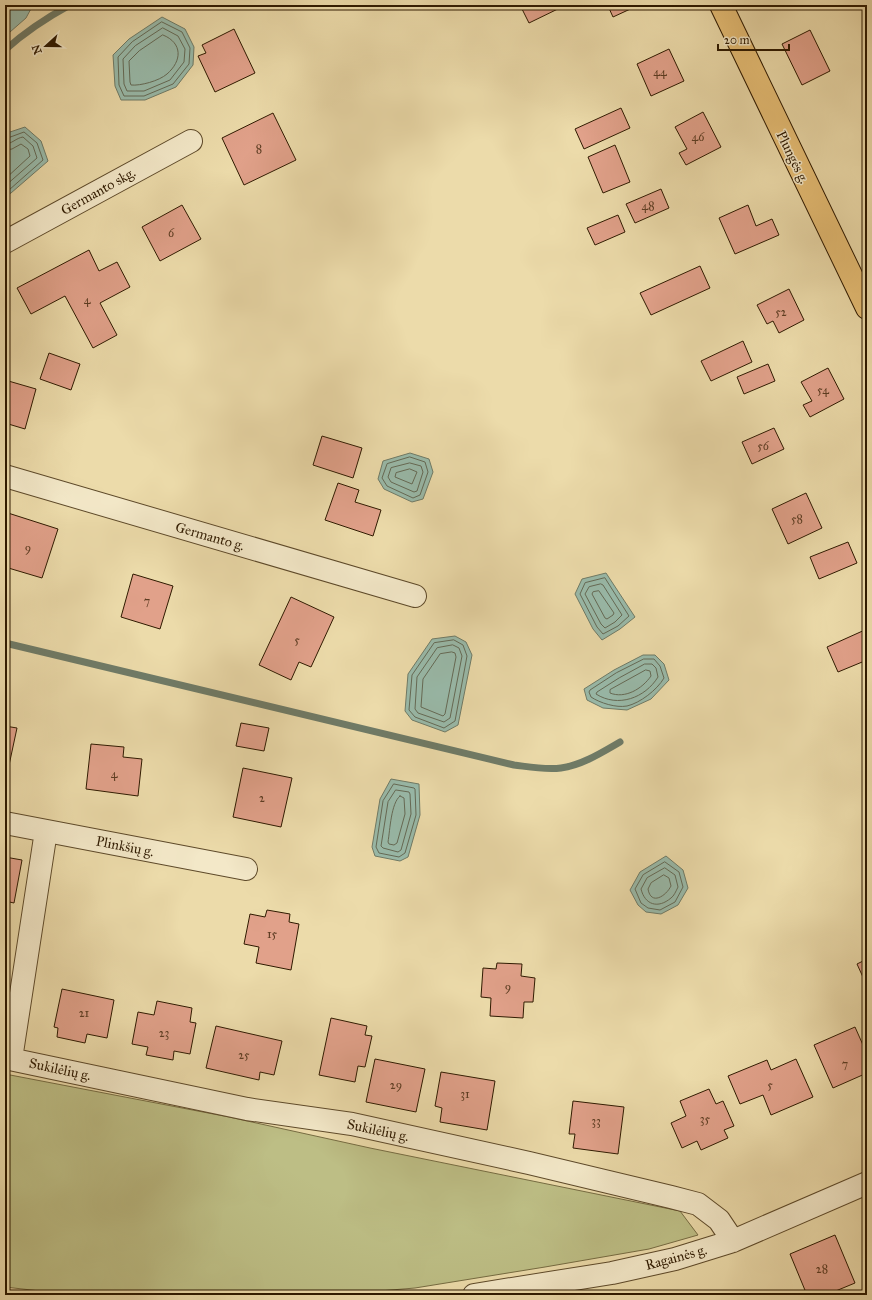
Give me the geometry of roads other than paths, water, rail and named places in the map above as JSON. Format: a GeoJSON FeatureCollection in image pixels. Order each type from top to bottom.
{"type":"FeatureCollection","features":[{"type":"Feature","properties":{"kind":"main road","name":"Plungės g."},"geometry":{"type":"LineString","coordinates":[[721,5],[867,308]]}},
{"type":"Feature","properties":{"kind":"street","name":"Germanto skg."},"geometry":{"type":"LineString","coordinates":[[5,242],[191,141]]}},
{"type":"Feature","properties":{"kind":"street","name":"Germanto g."},"geometry":{"type":"LineString","coordinates":[[5,476],[415,596]]}},
{"type":"Feature","properties":{"kind":"street","name":"Plinkšių g."},"geometry":{"type":"LineString","coordinates":[[5,823],[246,869]]}},
{"type":"Feature","properties":{"kind":"street"},"geometry":{"type":"LineString","coordinates":[[8,1058],[46,831]]}},
{"type":"Feature","properties":{"kind":"street","name":"Sukilėlių g."},"geometry":{"type":"LineString","coordinates":[[8,1058],[247,1109],[352,1124],[529,1163],[684,1200],[698,1204],[719,1220],[733,1241]]}},
{"type":"Feature","properties":{"kind":"street","name":"Ragainės g."},"geometry":{"type":"LineString","coordinates":[[488,1294],[612,1273],[675,1259],[733,1241],[867,1183]]}},
{"type":"Feature","properties":{"kind":"water"},"geometry":{"type":"Polygon","coordinates":[[[5,5],[33,5],[26,18],[10,32],[5,30],[5,5]]]}},
{"type":"Feature","properties":{"kind":"water"},"geometry":{"type":"Polygon","coordinates":[[[162,17],[185,29],[194,47],[193,65],[176,87],[145,100],[121,100],[115,86],[113,55],[129,39],[162,17]]]}},
{"type":"Feature","properties":{"kind":"water"},"geometry":{"type":"Polygon","coordinates":[[[25,127],[41,141],[48,161],[11,193],[5,196],[5,136],[10,132],[25,127]]]}},
{"type":"Feature","properties":{"kind":"water"},"geometry":{"type":"Polygon","coordinates":[[[410,453],[429,459],[433,472],[423,499],[412,502],[384,489],[378,479],[383,461],[410,453]]]}},
{"type":"Feature","properties":{"kind":"water"},"geometry":{"type":"Polygon","coordinates":[[[606,573],[635,617],[620,629],[602,640],[593,629],[575,594],[582,579],[606,573]]]}},
{"type":"Feature","properties":{"kind":"water"},"geometry":{"type":"Polygon","coordinates":[[[455,636],[466,642],[472,655],[458,725],[445,732],[412,720],[405,711],[408,674],[432,639],[455,636]]]}},
{"type":"Feature","properties":{"kind":"water"},"geometry":{"type":"Polygon","coordinates":[[[643,655],[655,655],[664,664],[669,680],[651,699],[627,710],[603,708],[587,700],[584,689],[614,670],[643,655]]]}},
{"type":"Feature","properties":{"kind":"water"},"geometry":{"type":"Polygon","coordinates":[[[391,779],[419,784],[420,815],[408,857],[400,861],[375,856],[372,847],[380,799],[391,779]]]}},
{"type":"Feature","properties":{"kind":"water"},"geometry":{"type":"Polygon","coordinates":[[[666,856],[683,870],[688,888],[678,905],[661,914],[646,912],[638,905],[630,890],[640,872],[666,856]]]}},
{"type":"Feature","properties":{"kind":"waterway"},"geometry":{"type":"LineString","coordinates":[[5,50],[20,37],[70,5]]}},
{"type":"Feature","properties":{"kind":"waterway"},"geometry":{"type":"LineString","coordinates":[[5,643],[514,765],[549,769],[561,768],[591,758],[620,742]]}}]}
